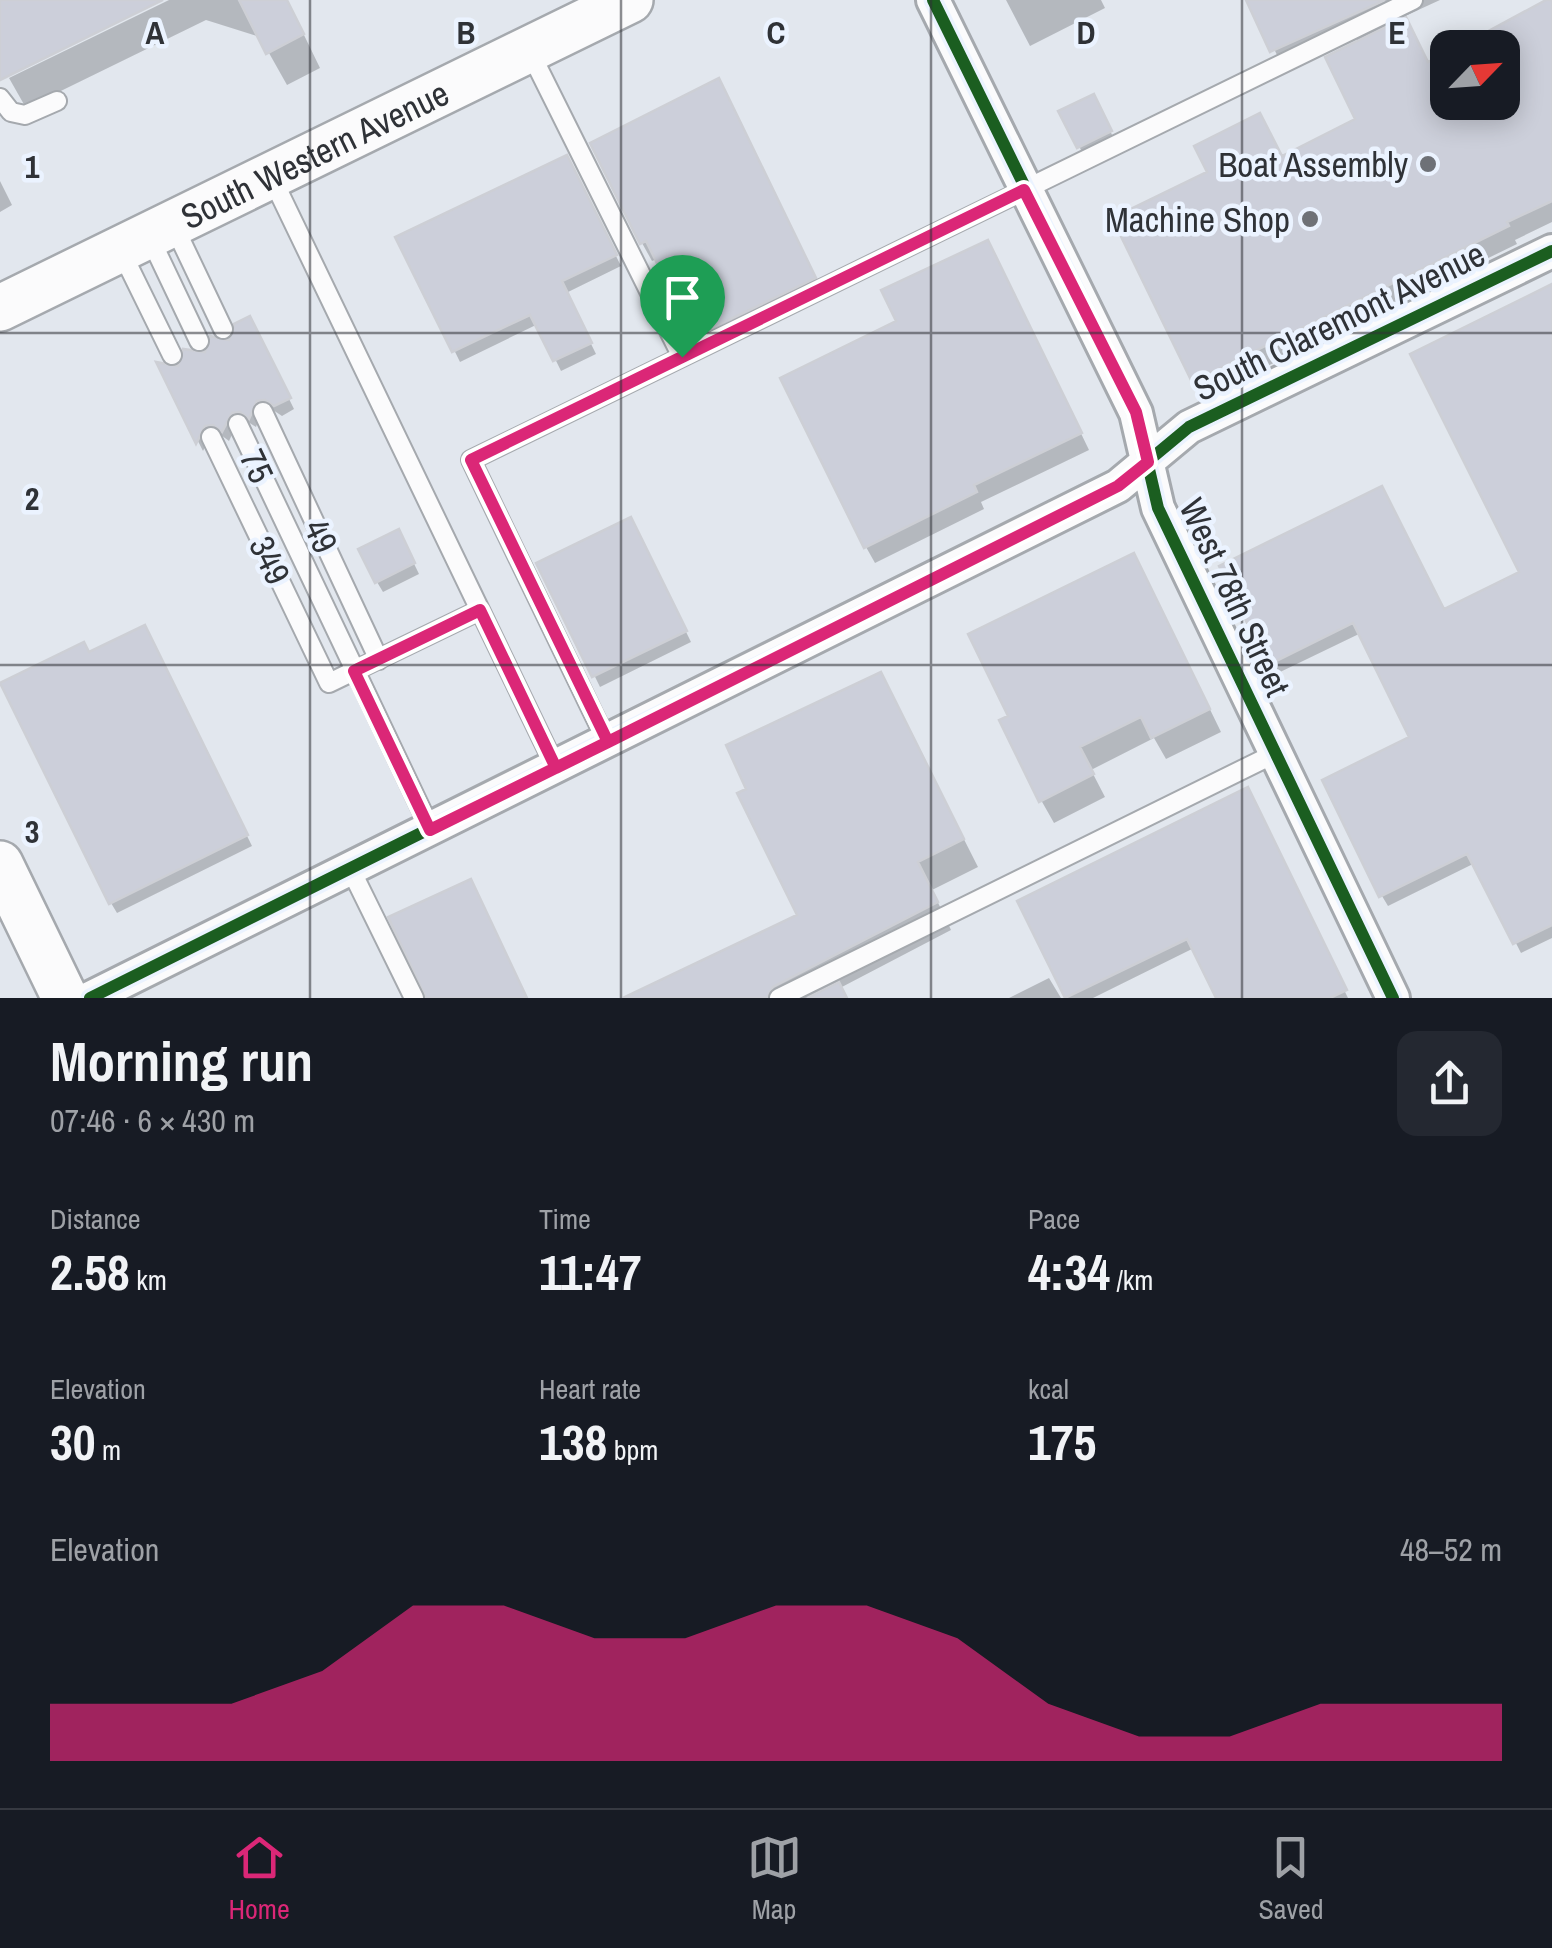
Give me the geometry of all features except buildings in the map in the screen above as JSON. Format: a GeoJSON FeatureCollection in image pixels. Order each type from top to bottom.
{"type":"FeatureCollection","features":[{"type":"Feature","properties":{"kind":"main road","name":"South Western Avenue"},"geometry":{"type":"LineString","coordinates":[[0,308],[630,0]]}},
{"type":"Feature","properties":{"kind":"main road"},"geometry":{"type":"LineString","coordinates":[[0,864],[19,918],[66,998]]}},
{"type":"Feature","properties":{"kind":"street","name":"West 78th Street"},"geometry":{"type":"LineString","coordinates":[[933,0],[1136,412],[1158,508],[1393,998]]}},
{"type":"Feature","properties":{"kind":"street","name":"South Claremont Avenue"},"geometry":{"type":"LineString","coordinates":[[90,998],[1118,486],[1190,426],[1552,250]]}},
{"type":"Feature","properties":{"kind":"lane"},"geometry":{"type":"LineString","coordinates":[[608,742],[471,460],[1413,0]]}},
{"type":"Feature","properties":{"kind":"lane"},"geometry":{"type":"LineString","coordinates":[[529,50],[682,357]]}},
{"type":"Feature","properties":{"kind":"lane"},"geometry":{"type":"LineString","coordinates":[[0,98],[10,112],[24,116],[56,100]]}},
{"type":"Feature","properties":{"kind":"lane"},"geometry":{"type":"LineString","coordinates":[[271,175],[556,768]]}},
{"type":"Feature","properties":{"kind":"lane"},"geometry":{"type":"LineString","coordinates":[[147,236],[223,329]]}},
{"type":"Feature","properties":{"kind":"lane"},"geometry":{"type":"LineString","coordinates":[[147,236],[199,341]]}},
{"type":"Feature","properties":{"kind":"lane"},"geometry":{"type":"LineString","coordinates":[[147,236],[172,355]]}},
{"type":"Feature","properties":{"kind":"lane","name":"49"},"geometry":{"type":"LineString","coordinates":[[263,412],[379,660]]}},
{"type":"Feature","properties":{"kind":"lane","name":"75"},"geometry":{"type":"LineString","coordinates":[[238,424],[430,830]]}},
{"type":"Feature","properties":{"kind":"lane","name":"349"},"geometry":{"type":"LineString","coordinates":[[211,437],[330,682],[354,671]]}},
{"type":"Feature","properties":{"kind":"lane"},"geometry":{"type":"LineString","coordinates":[[354,671],[480,610]]}},
{"type":"Feature","properties":{"kind":"lane"},"geometry":{"type":"LineString","coordinates":[[779,998],[1276,753]]}},
{"type":"Feature","properties":{"kind":"lane"},"geometry":{"type":"LineString","coordinates":[[351,870],[414,998]]}},
{"type":"Feature","properties":{"kind":"cycle path"},"geometry":{"type":"LineString","coordinates":[[933,0],[1136,413],[1158,508],[1393,998]]}},
{"type":"Feature","properties":{"kind":"cycle path"},"geometry":{"type":"LineString","coordinates":[[90,998],[1118,486],[1189,427],[1552,251]]}},
{"type":"Feature","properties":{"kind":"place","name":"Boat Assembly"},"geometry":{"type":"Point","coordinates":[1428,164]}},
{"type":"Feature","properties":{"kind":"place","name":"Machine Shop"},"geometry":{"type":"Point","coordinates":[1310,219]}},
{"type":"Feature","properties":{"kind":"route"},"geometry":{"type":"LineString","coordinates":[[682,357],[471,460],[608,742],[556,768],[480,610],[354,671],[430,830],[556,768],[608,742],[1118,486],[1148,462],[1136,412],[1024,190],[682,357]]}}]}
